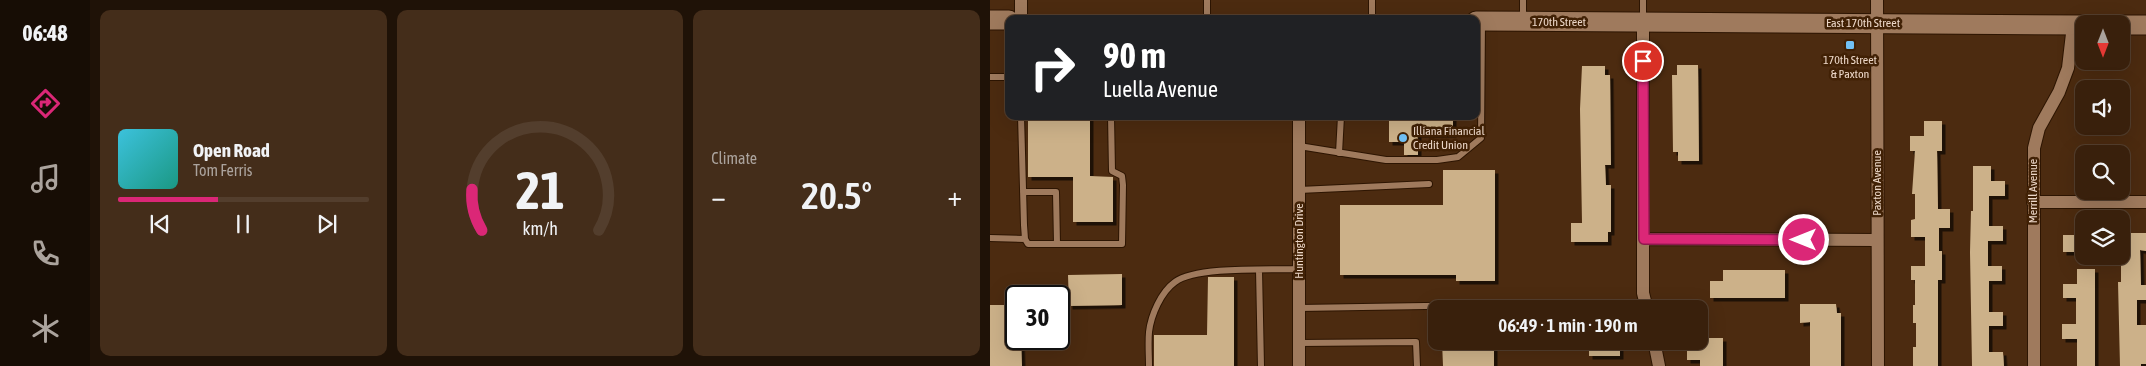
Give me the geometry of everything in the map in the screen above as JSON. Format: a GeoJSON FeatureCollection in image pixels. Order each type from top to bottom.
{"type":"FeatureCollection","features":[{"type":"Feature","properties":{"kind":"street"},"geometry":{"type":"LineString","coordinates":[[1021,0],[1021,15]]}},
{"type":"Feature","properties":{"kind":"street","name":"Paxton Avenue"},"geometry":{"type":"LineString","coordinates":[[1877,0],[1878,366]]}},
{"type":"Feature","properties":{"kind":"street"},"geometry":{"type":"LineString","coordinates":[[990,20],[1005,20]]}},
{"type":"Feature","properties":{"kind":"street","name":"170th Street"},"geometry":{"type":"LineString","coordinates":[[1480,21],[1643,22]]}},
{"type":"Feature","properties":{"kind":"street"},"geometry":{"type":"LineString","coordinates":[[1643,22],[1643,293],[1645,300]]}},
{"type":"Feature","properties":{"kind":"street","name":"East 170th Street"},"geometry":{"type":"LineString","coordinates":[[1643,22],[2075,25]]}},
{"type":"Feature","properties":{"kind":"street"},"geometry":{"type":"LineString","coordinates":[[2130,25],[2146,25]]}},
{"type":"Feature","properties":{"kind":"street","name":"Merrill Avenue"},"geometry":{"type":"LineString","coordinates":[[2034,366],[2034,148],[2039,128],[2059,92],[2068,68],[2075,38]]}},
{"type":"Feature","properties":{"kind":"street","name":"Huntington Drive"},"geometry":{"type":"LineString","coordinates":[[1298,120],[1299,366]]}},
{"type":"Feature","properties":{"kind":"street"},"geometry":{"type":"LineString","coordinates":[[2033,202],[2146,202]]}},
{"type":"Feature","properties":{"kind":"street"},"geometry":{"type":"LineString","coordinates":[[1644,239],[1877,240]]}},
{"type":"Feature","properties":{"kind":"street"},"geometry":{"type":"LineString","coordinates":[[1656,350],[1659,366]]}},
{"type":"Feature","properties":{"kind":"lane"},"geometry":{"type":"LineString","coordinates":[[1207,0],[1207,15]]}},
{"type":"Feature","properties":{"kind":"lane"},"geometry":{"type":"LineString","coordinates":[[1372,0],[1372,15]]}},
{"type":"Feature","properties":{"kind":"lane"},"geometry":{"type":"LineString","coordinates":[[1523,0],[1523,22]]}},
{"type":"Feature","properties":{"kind":"lane"},"geometry":{"type":"LineString","coordinates":[[1643,0],[1643,22]]}},
{"type":"Feature","properties":{"kind":"lane"},"geometry":{"type":"LineString","coordinates":[[990,77],[1005,77]]}},
{"type":"Feature","properties":{"kind":"lane"},"geometry":{"type":"LineString","coordinates":[[1299,146],[1386,160],[1437,160],[1458,157],[1481,138],[1480,109]]}},
{"type":"Feature","properties":{"kind":"lane"},"geometry":{"type":"LineString","coordinates":[[1021,120],[1022,192],[1025,239],[1028,244],[1122,244],[1123,185],[1122,176],[1112,171],[1111,120]]}},
{"type":"Feature","properties":{"kind":"lane"},"geometry":{"type":"LineString","coordinates":[[1338,153],[1341,120]]}},
{"type":"Feature","properties":{"kind":"lane"},"geometry":{"type":"LineString","coordinates":[[1299,190],[1430,184]]}},
{"type":"Feature","properties":{"kind":"lane"},"geometry":{"type":"LineString","coordinates":[[1022,192],[1056,192],[1057,244]]}},
{"type":"Feature","properties":{"kind":"lane"},"geometry":{"type":"LineString","coordinates":[[990,238],[1025,239]]}},
{"type":"Feature","properties":{"kind":"lane"},"geometry":{"type":"LineString","coordinates":[[1149,366],[1149,332],[1155,310],[1167,288],[1174,282],[1207,272],[1299,269]]}},
{"type":"Feature","properties":{"kind":"lane"},"geometry":{"type":"LineString","coordinates":[[1260,270],[1261,366]]}},
{"type":"Feature","properties":{"kind":"lane"},"geometry":{"type":"LineString","coordinates":[[1299,308],[1428,306]]}},
{"type":"Feature","properties":{"kind":"lane"},"geometry":{"type":"LineString","coordinates":[[1299,343],[1416,342],[1417,366]]}},
{"type":"Feature","properties":{"kind":"building"},"geometry":{"type":"Polygon","coordinates":[[[1677,65],[1698,65],[1699,161],[1678,161],[1678,152],[1673,152],[1672,75],[1677,75],[1677,65]]]}},
{"type":"Feature","properties":{"kind":"building"},"geometry":{"type":"Polygon","coordinates":[[[1582,66],[1605,66],[1605,75],[1610,75],[1611,165],[1605,165],[1606,185],[1611,185],[1611,232],[1608,232],[1608,242],[1571,242],[1571,223],[1582,223],[1580,109],[1582,66]]]}},
{"type":"Feature","properties":{"kind":"building"},"geometry":{"type":"Polygon","coordinates":[[[1028,120],[1090,120],[1090,176],[1113,177],[1113,222],[1073,222],[1073,177],[1028,177],[1028,120]]]}},
{"type":"Feature","properties":{"kind":"building","name":"Illiana Financial Credit Union"},"geometry":{"type":"Polygon","coordinates":[[[1389,120],[1453,120],[1453,134],[1418,134],[1418,155],[1404,155],[1404,142],[1389,142],[1389,120]]]}},
{"type":"Feature","properties":{"kind":"building"},"geometry":{"type":"Polygon","coordinates":[[[1924,121],[1942,121],[1942,151],[1937,151],[1938,209],[1950,209],[1950,228],[1939,228],[1939,251],[1942,251],[1942,280],[1938,280],[1938,366],[1913,366],[1913,347],[1916,347],[1916,323],[1913,323],[1915,280],[1911,280],[1911,266],[1925,266],[1925,237],[1911,237],[1911,220],[1915,219],[1915,194],[1912,194],[1915,151],[1910,151],[1910,136],[1924,136],[1924,121]]]}},
{"type":"Feature","properties":{"kind":"building"},"geometry":{"type":"Polygon","coordinates":[[[1973,166],[1991,166],[1991,181],[2005,181],[2005,196],[1989,196],[1989,226],[2003,226],[2003,241],[1988,241],[1988,266],[2002,266],[2002,281],[1989,281],[1989,312],[2003,312],[2003,326],[1989,326],[1989,352],[2003,352],[2004,366],[1972,366],[1970,252],[1971,211],[1973,211],[1973,166]]]}},
{"type":"Feature","properties":{"kind":"building"},"geometry":{"type":"Polygon","coordinates":[[[1443,170],[1495,170],[1495,281],[1456,281],[1456,275],[1340,275],[1340,205],[1443,205],[1443,170]]]}},
{"type":"Feature","properties":{"kind":"building"},"geometry":{"type":"Polygon","coordinates":[[[2130,233],[2146,233],[2146,251],[2140,250],[2141,285],[2146,285],[2146,300],[2137,300],[2137,325],[2146,325],[2146,364],[2141,364],[2141,366],[2120,366],[2118,282],[2121,282],[2121,265],[2130,265],[2130,233]]]}},
{"type":"Feature","properties":{"kind":"building"},"geometry":{"type":"Polygon","coordinates":[[[2063,235],[2075,235],[2075,252],[2063,252],[2063,235]]]}},
{"type":"Feature","properties":{"kind":"building"},"geometry":{"type":"Polygon","coordinates":[[[2077,269],[2095,269],[2095,366],[2077,366],[2077,339],[2062,339],[2062,324],[2076,324],[2076,298],[2063,298],[2063,284],[2077,284],[2077,269]]]}},
{"type":"Feature","properties":{"kind":"building"},"geometry":{"type":"Polygon","coordinates":[[[1723,270],[1785,270],[1785,298],[1710,298],[1710,281],[1723,281],[1723,270]]]}},
{"type":"Feature","properties":{"kind":"building"},"geometry":{"type":"Polygon","coordinates":[[[1122,274],[1122,305],[1070,306],[1068,275],[1122,274]]]}},
{"type":"Feature","properties":{"kind":"building"},"geometry":{"type":"Polygon","coordinates":[[[1208,277],[1234,277],[1234,366],[1154,366],[1154,335],[1207,335],[1208,277]]]}},
{"type":"Feature","properties":{"kind":"building"},"geometry":{"type":"Polygon","coordinates":[[[1800,304],[1836,304],[1837,313],[1841,313],[1841,366],[1810,366],[1810,322],[1800,323],[1800,304]]]}},
{"type":"Feature","properties":{"kind":"building"},"geometry":{"type":"Polygon","coordinates":[[[990,305],[1005,305],[1005,350],[1021,350],[1022,366],[990,366],[990,305]]]}},
{"type":"Feature","properties":{"kind":"building"},"geometry":{"type":"Polygon","coordinates":[[[1708,338],[1723,338],[1723,366],[1700,366],[1700,360],[1687,360],[1687,350],[1708,350],[1708,338]]]}},
{"type":"Feature","properties":{"kind":"building"},"geometry":{"type":"Polygon","coordinates":[[[1442,350],[1494,350],[1494,366],[1443,366],[1442,350]]]}},
{"type":"Feature","properties":{"kind":"building"},"geometry":{"type":"Polygon","coordinates":[[[1589,350],[1620,350],[1620,356],[1589,356],[1589,350]]]}},
{"type":"Feature","properties":{"kind":"place","name":"170th Street & Paxton"},"geometry":{"type":"Point","coordinates":[1850,45]}},
{"type":"Feature","properties":{"kind":"place","name":"Illiana Financial Credit Union"},"geometry":{"type":"Point","coordinates":[1403,138]}},
{"type":"Feature","properties":{"kind":"route"},"geometry":{"type":"LineString","coordinates":[[1643,61],[1644,239],[1804,240]]}}]}
